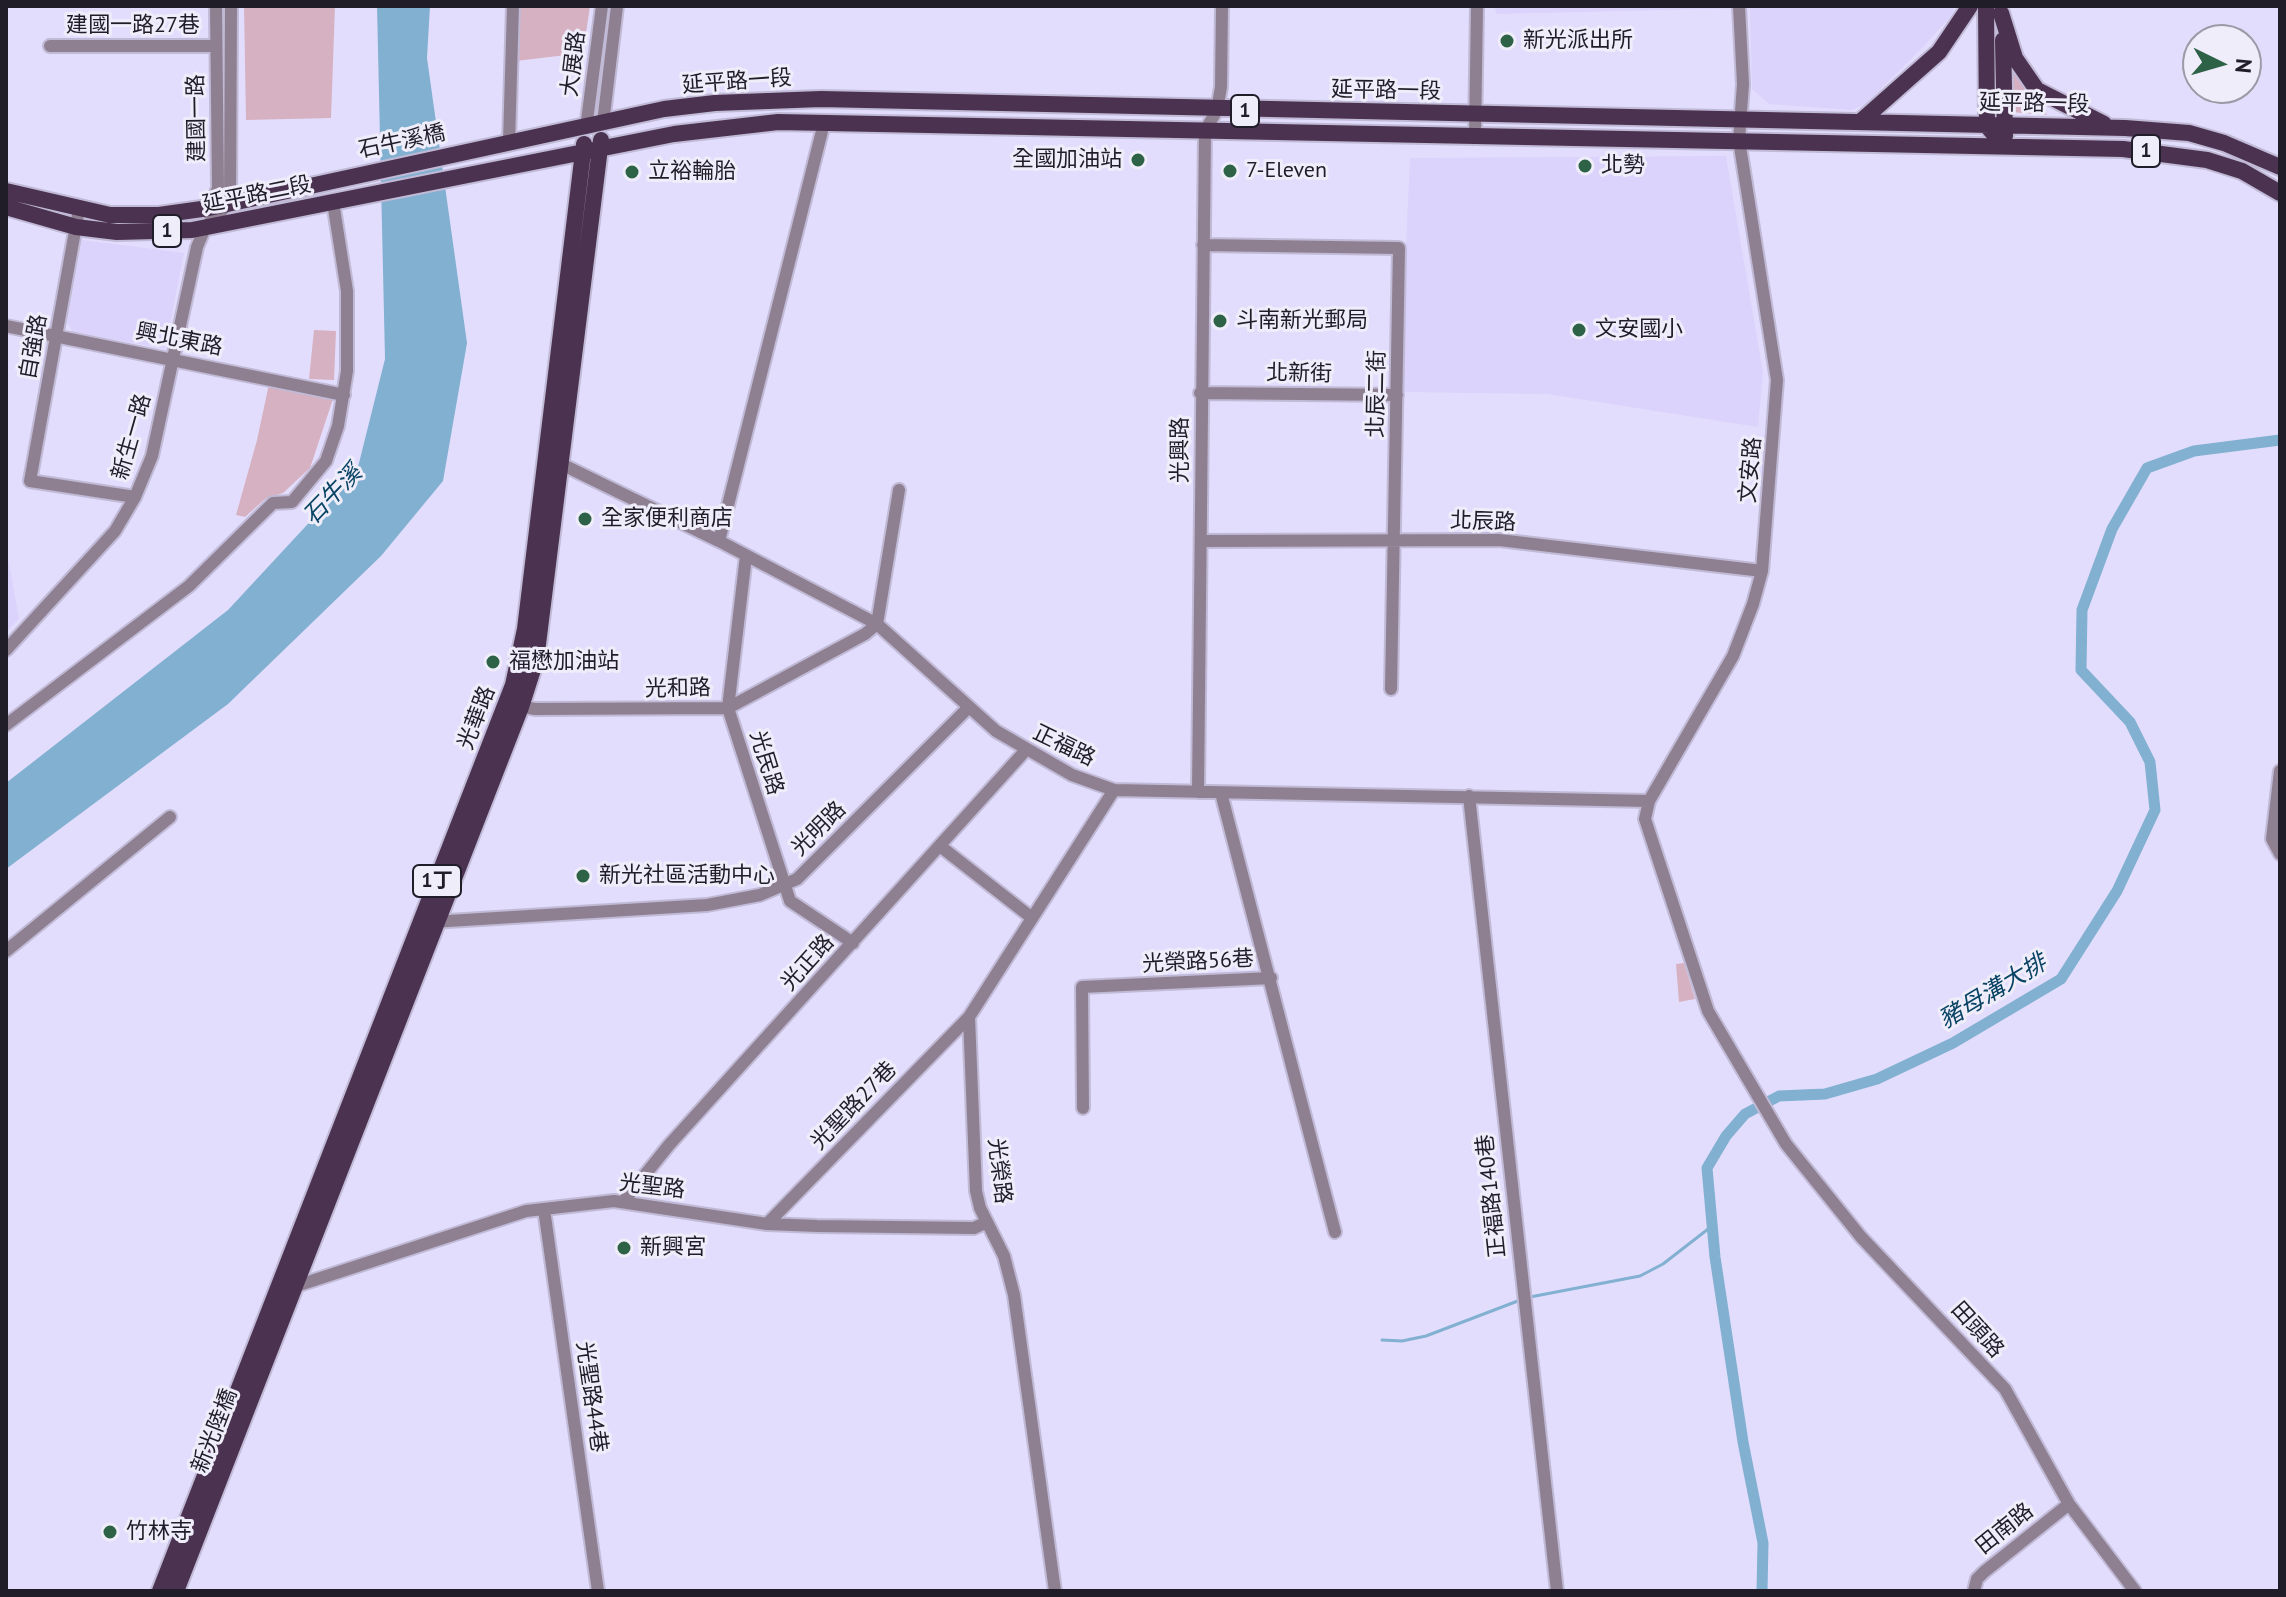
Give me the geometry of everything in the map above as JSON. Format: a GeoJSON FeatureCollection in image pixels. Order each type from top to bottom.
{"type":"FeatureCollection","features":[{"type":"Feature","properties":{"kind":"main road"},"geometry":{"type":"LineString","coordinates":[[1860,122],[1939,52],[1970,6]]}},
{"type":"Feature","properties":{"kind":"main road"},"geometry":{"type":"LineString","coordinates":[[1996,8],[2004,146]]}},
{"type":"Feature","properties":{"kind":"main road"},"geometry":{"type":"LineString","coordinates":[[1996,8],[1987,126],[2004,146]]}},
{"type":"Feature","properties":{"kind":"main road"},"geometry":{"type":"LineString","coordinates":[[1996,8],[2015,58],[2037,90],[2109,127]]}},
{"type":"Feature","properties":{"kind":"main road","name":"延平路一段"},"geometry":{"type":"LineString","coordinates":[[489,146],[715,103],[925,101],[1217,110],[2109,127],[2189,133],[2240,149],[2280,167]]}},
{"type":"Feature","properties":{"kind":"main road"},"geometry":{"type":"LineString","coordinates":[[925,101],[925,126]]}},
{"type":"Feature","properties":{"kind":"main road"},"geometry":{"type":"LineString","coordinates":[[1063,129],[1064,105]]}},
{"type":"Feature","properties":{"kind":"main road","name":"延平路一段"},"geometry":{"type":"LineString","coordinates":[[491,169],[591,149],[748,125],[824,123],[1739,140],[2168,152],[2233,168],[2280,193]]}},
{"type":"Feature","properties":{"kind":"main road","name":"光華路"},"geometry":{"type":"LineString","coordinates":[[294,1287],[378,1053],[514,705],[536,660],[554,461],[594,125]]}},
{"type":"Feature","properties":{"kind":"main road","name":"石牛溪橋"},"geometry":{"type":"LineString","coordinates":[[324,181],[489,146]]}},
{"type":"Feature","properties":{"kind":"main road"},"geometry":{"type":"LineString","coordinates":[[2233,168],[2240,149]]}},
{"type":"Feature","properties":{"kind":"main road","name":"石牛溪橋"},"geometry":{"type":"LineString","coordinates":[[331,202],[491,169]]}},
{"type":"Feature","properties":{"kind":"main road","name":"延平路二段"},"geometry":{"type":"LineString","coordinates":[[6,191],[110,215],[159,215],[209,208],[324,181]]}},
{"type":"Feature","properties":{"kind":"main road","name":"延平路二段"},"geometry":{"type":"LineString","coordinates":[[6,207],[76,227],[117,232],[205,228],[331,202]]}},
{"type":"Feature","properties":{"kind":"main road","name":"光華路"},"geometry":{"type":"LineString","coordinates":[[276,1291],[378,1053]]}},
{"type":"Feature","properties":{"kind":"main road","name":"新光陸橋"},"geometry":{"type":"LineString","coordinates":[[176,1591],[294,1287]]}},
{"type":"Feature","properties":{"kind":"main road","name":"新光陸橋"},"geometry":{"type":"LineString","coordinates":[[160,1591],[276,1291]]}},
{"type":"Feature","properties":{"kind":"street","name":"建國一路"},"geometry":{"type":"LineString","coordinates":[[205,228],[218,188],[216,6]]}},
{"type":"Feature","properties":{"kind":"street","name":"建國一路"},"geometry":{"type":"LineString","coordinates":[[230,202],[231,6]]}},
{"type":"Feature","properties":{"kind":"street"},"geometry":{"type":"LineString","coordinates":[[509,142],[513,6]]}},
{"type":"Feature","properties":{"kind":"street","name":"大展路"},"geometry":{"type":"LineString","coordinates":[[594,125],[602,6]]}},
{"type":"Feature","properties":{"kind":"street","name":"大展路"},"geometry":{"type":"LineString","coordinates":[[594,125],[617,6]]}},
{"type":"Feature","properties":{"kind":"street"},"geometry":{"type":"LineString","coordinates":[[1217,110],[1222,6]]}},
{"type":"Feature","properties":{"kind":"street"},"geometry":{"type":"LineString","coordinates":[[1475,136],[1477,6]]}},
{"type":"Feature","properties":{"kind":"street","name":"文安路"},"geometry":{"type":"LineString","coordinates":[[1649,801],[1733,656],[1762,571],[1777,380],[1739,140],[1743,84],[1739,6]]}},
{"type":"Feature","properties":{"kind":"street","name":"建國一路27巷"},"geometry":{"type":"LineString","coordinates":[[50,46],[216,46]]}},
{"type":"Feature","properties":{"kind":"street","name":"光興路"},"geometry":{"type":"LineString","coordinates":[[1198,792],[1205,131],[1217,110]]}},
{"type":"Feature","properties":{"kind":"street"},"geometry":{"type":"LineString","coordinates":[[719,541],[824,123]]}},
{"type":"Feature","properties":{"kind":"street","name":"新生一路"},"geometry":{"type":"LineString","coordinates":[[6,650],[106,541],[135,497],[152,456],[197,247],[205,228],[230,202]]}},
{"type":"Feature","properties":{"kind":"street"},"geometry":{"type":"LineString","coordinates":[[6,725],[189,586],[273,503],[292,502],[326,461],[344,395],[347,291],[331,202]]}},
{"type":"Feature","properties":{"kind":"street","name":"自強路"},"geometry":{"type":"LineString","coordinates":[[79,209],[30,481],[135,497]]}},
{"type":"Feature","properties":{"kind":"street","name":"北辰二街"},"geometry":{"type":"LineString","coordinates":[[1203,245],[1399,248],[1391,689]]}},
{"type":"Feature","properties":{"kind":"street","name":"興北東路"},"geometry":{"type":"LineString","coordinates":[[6,326],[344,395]]}},
{"type":"Feature","properties":{"kind":"street","name":"北新街"},"geometry":{"type":"LineString","coordinates":[[1200,393],[1397,395]]}},
{"type":"Feature","properties":{"kind":"street","name":"正福路"},"geometry":{"type":"LineString","coordinates":[[554,461],[719,541],[877,624],[968,708],[1025,751],[1114,790],[1649,801]]}},
{"type":"Feature","properties":{"kind":"street"},"geometry":{"type":"LineString","coordinates":[[877,624],[899,490]]}},
{"type":"Feature","properties":{"kind":"street","name":"北辰路"},"geometry":{"type":"LineString","coordinates":[[1201,541],[1499,540],[1762,571]]}},
{"type":"Feature","properties":{"kind":"street","name":"光民路"},"geometry":{"type":"LineString","coordinates":[[746,556],[728,708],[782,886],[790,901],[853,943]]}},
{"type":"Feature","properties":{"kind":"street","name":"光和路"},"geometry":{"type":"LineString","coordinates":[[514,705],[728,708],[865,634],[877,624]]}},
{"type":"Feature","properties":{"kind":"street","name":"光明路"},"geometry":{"type":"LineString","coordinates":[[429,922],[707,905],[760,895],[797,879],[968,708]]}},
{"type":"Feature","properties":{"kind":"street","name":"光正路"},"geometry":{"type":"LineString","coordinates":[[623,1202],[640,1178],[1025,751]]}},
{"type":"Feature","properties":{"kind":"street"},"geometry":{"type":"LineString","coordinates":[[2280,771],[2272,839],[2280,854]]}},
{"type":"Feature","properties":{"kind":"street"},"geometry":{"type":"LineString","coordinates":[[969,1017],[1114,790]]}},
{"type":"Feature","properties":{"kind":"street"},"geometry":{"type":"LineString","coordinates":[[1221,793],[1271,978]]}},
{"type":"Feature","properties":{"kind":"street","name":"正福路140巷"},"geometry":{"type":"LineString","coordinates":[[1469,796],[1557,1591]]}},
{"type":"Feature","properties":{"kind":"street","name":"田頭路"},"geometry":{"type":"LineString","coordinates":[[1649,801],[1645,819],[1708,1011],[1767,1113],[1809,1178],[2005,1389],[2069,1504],[2135,1591]]}},
{"type":"Feature","properties":{"kind":"street"},"geometry":{"type":"LineString","coordinates":[[6,951],[170,817]]}},
{"type":"Feature","properties":{"kind":"street"},"geometry":{"type":"LineString","coordinates":[[940,846],[1032,918]]}},
{"type":"Feature","properties":{"kind":"street","name":"光榮路56巷"},"geometry":{"type":"LineString","coordinates":[[1083,1108],[1082,987],[1271,978],[1335,1232]]}},
{"type":"Feature","properties":{"kind":"street","name":"光榮路"},"geometry":{"type":"LineString","coordinates":[[969,1017],[976,1191],[1004,1256],[1014,1295],[1055,1591]]}},
{"type":"Feature","properties":{"kind":"street","name":"光聖路27巷"},"geometry":{"type":"LineString","coordinates":[[767,1224],[969,1017]]}},
{"type":"Feature","properties":{"kind":"street","name":"光聖路"},"geometry":{"type":"LineString","coordinates":[[276,1291],[438,1237],[544,1209],[623,1202],[767,1224],[974,1228],[987,1222]]}},
{"type":"Feature","properties":{"kind":"street","name":"光聖路44巷"},"geometry":{"type":"LineString","coordinates":[[544,1209],[598,1591]]}},
{"type":"Feature","properties":{"kind":"street","name":"田南路"},"geometry":{"type":"LineString","coordinates":[[1974,1591],[1977,1579],[1984,1572],[2069,1504]]}},
{"type":"Feature","properties":{"kind":"shaded area"},"geometry":{"type":"Polygon","coordinates":[[[244,6],[335,6],[331,118],[246,120],[244,6]]]}},
{"type":"Feature","properties":{"kind":"shaded area"},"geometry":{"type":"Polygon","coordinates":[[[518,6],[590,6],[583,53],[516,61],[518,6]]]}},
{"type":"Feature","properties":{"kind":"shaded area"},"geometry":{"type":"Polygon","coordinates":[[[1495,6],[1955,6],[1952,15],[1923,47],[1865,105],[1851,110],[1769,104],[1752,89],[1750,8],[1496,14],[1495,6]]]}},
{"type":"Feature","properties":{"kind":"shaded area"},"geometry":{"type":"Polygon","coordinates":[[[2011,65],[2047,115],[2011,112],[2011,65]]]}},
{"type":"Feature","properties":{"kind":"shaded area","name":"文安國小"},"geometry":{"type":"Polygon","coordinates":[[[1726,156],[1763,373],[1758,427],[1547,394],[1399,392],[1410,158],[1726,156]]]}},
{"type":"Feature","properties":{"kind":"shaded area"},"geometry":{"type":"Polygon","coordinates":[[[82,240],[184,253],[165,349],[73,332],[67,322],[82,240]]]}},
{"type":"Feature","properties":{"kind":"shaded area"},"geometry":{"type":"Polygon","coordinates":[[[314,330],[336,331],[334,380],[309,379],[314,330]]]}},
{"type":"Feature","properties":{"kind":"shaded area"},"geometry":{"type":"Polygon","coordinates":[[[269,384],[333,399],[310,468],[283,493],[265,499],[245,517],[236,515],[269,384]]]}},
{"type":"Feature","properties":{"kind":"shaded area"},"geometry":{"type":"Polygon","coordinates":[[[6,547],[19,619],[6,632],[6,547]]]}},
{"type":"Feature","properties":{"kind":"shaded area"},"geometry":{"type":"Polygon","coordinates":[[[1684,963],[1695,999],[1679,1002],[1676,964],[1684,963]]]}},
{"type":"Feature","properties":{"kind":"water"},"geometry":{"type":"Polygon","coordinates":[[[377,6],[430,6],[427,58],[467,343],[443,481],[381,556],[228,704],[6,869],[6,783],[228,610],[357,471],[385,359],[377,6]]]}},
{"type":"Feature","properties":{"kind":"waterway","name":"豬母溝大排"},"geometry":{"type":"LineString","coordinates":[[1762,1591],[1763,1543],[1743,1442],[1715,1257],[1707,1168],[1726,1136],[1745,1114],[1779,1096],[1825,1094],[1877,1079],[1953,1043],[2061,979],[2117,891],[2155,810],[2150,762],[2130,722],[2081,670],[2082,610],[2112,529],[2147,468],[2194,451],[2280,440]]}},
{"type":"Feature","properties":{"kind":"waterway"},"geometry":{"type":"LineString","coordinates":[[1530,1297],[1640,1276],[1663,1264],[1712,1226]]}},
{"type":"Feature","properties":{"kind":"waterway"},"geometry":{"type":"LineString","coordinates":[[1382,1340],[1402,1341],[1426,1336],[1523,1299]]}},
{"type":"Feature","properties":{"kind":"place","name":"新光派出所"},"geometry":{"type":"Point","coordinates":[1507,41]}},
{"type":"Feature","properties":{"kind":"place","name":"全國加油站"},"geometry":{"type":"Point","coordinates":[1138,160]}},
{"type":"Feature","properties":{"kind":"place","name":"北勢"},"geometry":{"type":"Point","coordinates":[1585,166]}},
{"type":"Feature","properties":{"kind":"place","name":"7-Eleven"},"geometry":{"type":"Point","coordinates":[1230,171]}},
{"type":"Feature","properties":{"kind":"place","name":"立裕輪胎"},"geometry":{"type":"Point","coordinates":[632,172]}},
{"type":"Feature","properties":{"kind":"place","name":"斗南新光郵局"},"geometry":{"type":"Point","coordinates":[1220,321]}},
{"type":"Feature","properties":{"kind":"place","name":"文安國小"},"geometry":{"type":"Point","coordinates":[1579,330]}},
{"type":"Feature","properties":{"kind":"place","name":"全家便利商店"},"geometry":{"type":"Point","coordinates":[585,519]}},
{"type":"Feature","properties":{"kind":"place","name":"福懋加油站"},"geometry":{"type":"Point","coordinates":[493,662]}},
{"type":"Feature","properties":{"kind":"place","name":"新光社區活動中心"},"geometry":{"type":"Point","coordinates":[583,876]}},
{"type":"Feature","properties":{"kind":"place","name":"新興宮"},"geometry":{"type":"Point","coordinates":[624,1248]}},
{"type":"Feature","properties":{"kind":"place","name":"竹林寺"},"geometry":{"type":"Point","coordinates":[110,1532]}},
{"type":"Feature","properties":{"kind":"water label","name":"石牛溪"},"geometry":{"type":"Point","coordinates":[333,495]}}]}
